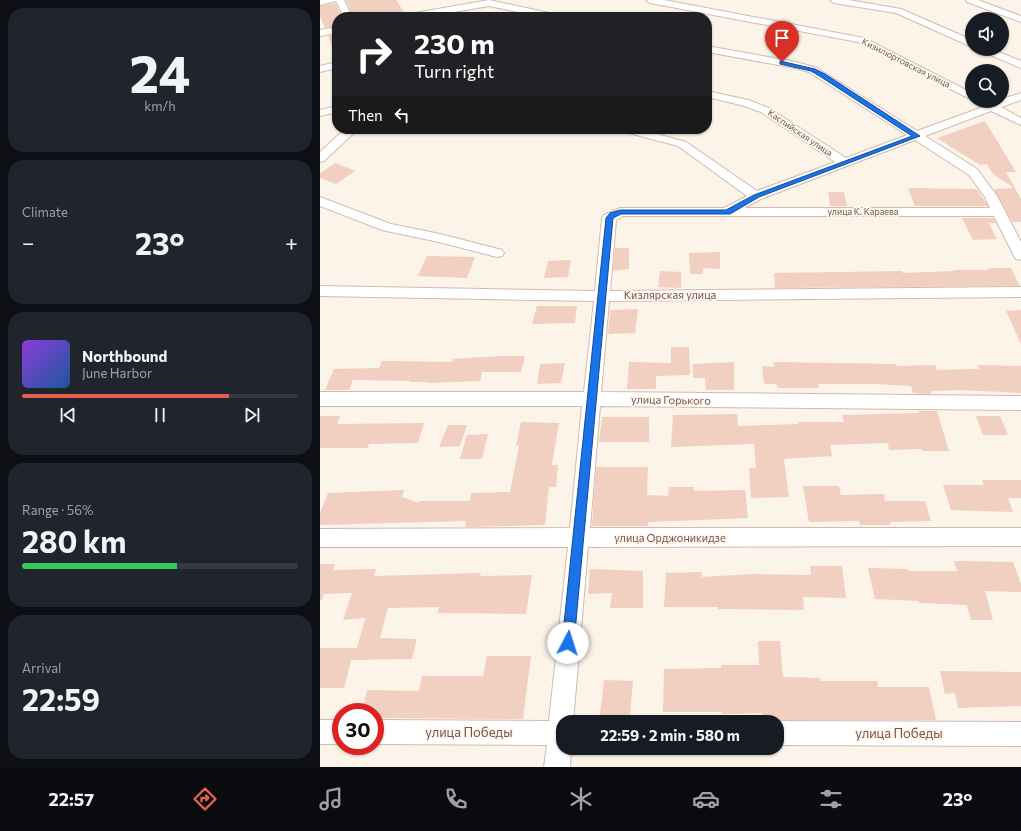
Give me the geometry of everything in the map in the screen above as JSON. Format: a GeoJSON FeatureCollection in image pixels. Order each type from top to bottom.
{"type":"FeatureCollection","features":[{"type":"Feature","properties":{"kind":"street"},"geometry":{"type":"LineString","coordinates":[[320,2],[332,0]]}},
{"type":"Feature","properties":{"kind":"street"},"geometry":{"type":"LineString","coordinates":[[340,0],[346,12]]}},
{"type":"Feature","properties":{"kind":"street","name":"Кизилюртовская улица"},"geometry":{"type":"LineString","coordinates":[[650,0],[681,3],[862,40],[965,93]]}},
{"type":"Feature","properties":{"kind":"street"},"geometry":{"type":"LineString","coordinates":[[834,0],[898,12],[965,41]]}},
{"type":"Feature","properties":{"kind":"street"},"geometry":{"type":"LineString","coordinates":[[973,1],[996,0]]}},
{"type":"Feature","properties":{"kind":"street"},"geometry":{"type":"LineString","coordinates":[[973,1],[1021,19]]}},
{"type":"Feature","properties":{"kind":"street"},"geometry":{"type":"LineString","coordinates":[[438,12],[489,3],[531,12]]}},
{"type":"Feature","properties":{"kind":"street"},"geometry":{"type":"LineString","coordinates":[[669,12],[681,3]]}},
{"type":"Feature","properties":{"kind":"street"},"geometry":{"type":"LineString","coordinates":[[320,33],[332,31]]}},
{"type":"Feature","properties":{"kind":"street"},"geometry":{"type":"LineString","coordinates":[[712,50],[796,65],[813,70],[973,172],[991,196],[1021,256]]}},
{"type":"Feature","properties":{"kind":"street"},"geometry":{"type":"LineString","coordinates":[[1000,56],[1021,65]]}},
{"type":"Feature","properties":{"kind":"street"},"geometry":{"type":"LineString","coordinates":[[320,69],[332,67]]}},
{"type":"Feature","properties":{"kind":"street","name":"Каспийская улица"},"geometry":{"type":"LineString","coordinates":[[712,95],[744,102],[765,110],[845,163]]}},
{"type":"Feature","properties":{"kind":"street"},"geometry":{"type":"LineString","coordinates":[[1009,101],[1021,96]]}},
{"type":"Feature","properties":{"kind":"street"},"geometry":{"type":"LineString","coordinates":[[727,212],[756,196],[993,108],[1021,122]]}},
{"type":"Feature","properties":{"kind":"street"},"geometry":{"type":"LineString","coordinates":[[320,113],[332,110]]}},
{"type":"Feature","properties":{"kind":"street"},"geometry":{"type":"LineString","coordinates":[[320,158],[346,134]]}},
{"type":"Feature","properties":{"kind":"street"},"geometry":{"type":"LineString","coordinates":[[644,134],[682,144],[756,196]]}},
{"type":"Feature","properties":{"kind":"street"},"geometry":{"type":"LineString","coordinates":[[320,201],[387,227],[440,238],[497,254]]}},
{"type":"Feature","properties":{"kind":"street","name":"улица К. Караева"},"geometry":{"type":"LineString","coordinates":[[601,296],[609,218],[612,214],[620,212],[998,212]]}},
{"type":"Feature","properties":{"kind":"street","name":"Кизлярская улица"},"geometry":{"type":"LineString","coordinates":[[320,291],[601,296],[1021,292]]}},
{"type":"Feature","properties":{"kind":"street"},"geometry":{"type":"LineString","coordinates":[[562,715],[601,296]]}},
{"type":"Feature","properties":{"kind":"street","name":"улица Горького"},"geometry":{"type":"LineString","coordinates":[[320,399],[591,399],[1021,403]]}},
{"type":"Feature","properties":{"kind":"street","name":"улица Орджоникидзе"},"geometry":{"type":"LineString","coordinates":[[320,538],[1021,537]]}},
{"type":"Feature","properties":{"kind":"street"},"geometry":{"type":"LineString","coordinates":[[320,732],[332,732]]}},
{"type":"Feature","properties":{"kind":"street","name":"улица Победы"},"geometry":{"type":"LineString","coordinates":[[384,732],[556,732]]}},
{"type":"Feature","properties":{"kind":"street","name":"улица Победы"},"geometry":{"type":"LineString","coordinates":[[784,733],[1021,734]]}},
{"type":"Feature","properties":{"kind":"street"},"geometry":{"type":"LineString","coordinates":[[557,767],[558,755]]}},
{"type":"Feature","properties":{"kind":"building"},"geometry":{"type":"Polygon","coordinates":[[[346,0],[396,0],[404,12],[351,12],[346,0]]]}},
{"type":"Feature","properties":{"kind":"building"},"geometry":{"type":"Polygon","coordinates":[[[335,3],[340,12],[332,12],[332,27],[325,28],[320,16],[320,6],[335,3]]]}},
{"type":"Feature","properties":{"kind":"building"},"geometry":{"type":"Polygon","coordinates":[[[328,36],[332,36],[332,46],[328,36]]]}},
{"type":"Feature","properties":{"kind":"building"},"geometry":{"type":"Polygon","coordinates":[[[985,121],[1016,172],[1006,172],[1021,199],[1021,222],[1012,222],[994,189],[1014,188],[993,174],[987,164],[980,165],[937,138],[985,121]]]}},
{"type":"Feature","properties":{"kind":"building"},"geometry":{"type":"Polygon","coordinates":[[[335,163],[355,171],[336,184],[320,178],[320,173],[335,163]]]}},
{"type":"Feature","properties":{"kind":"building"},"geometry":{"type":"Polygon","coordinates":[[[908,188],[977,189],[988,206],[915,206],[908,188]]]}},
{"type":"Feature","properties":{"kind":"building"},"geometry":{"type":"Polygon","coordinates":[[[828,192],[844,192],[847,206],[830,206],[828,192]]]}},
{"type":"Feature","properties":{"kind":"building"},"geometry":{"type":"Polygon","coordinates":[[[962,218],[993,218],[996,223],[989,223],[997,239],[973,240],[962,218]]]}},
{"type":"Feature","properties":{"kind":"building"},"geometry":{"type":"Polygon","coordinates":[[[615,248],[629,248],[629,269],[613,271],[615,248]]]}},
{"type":"Feature","properties":{"kind":"building"},"geometry":{"type":"Polygon","coordinates":[[[720,252],[720,269],[703,268],[703,274],[690,274],[689,253],[720,252]]]}},
{"type":"Feature","properties":{"kind":"building"},"geometry":{"type":"Polygon","coordinates":[[[427,256],[475,257],[467,278],[418,276],[427,256]]]}},
{"type":"Feature","properties":{"kind":"building"},"geometry":{"type":"Polygon","coordinates":[[[571,260],[568,277],[544,278],[548,261],[571,260]]]}},
{"type":"Feature","properties":{"kind":"building"},"geometry":{"type":"Polygon","coordinates":[[[988,268],[1011,268],[1020,286],[775,288],[774,273],[902,271],[903,273],[954,271],[953,270],[989,270],[988,268]]]}},
{"type":"Feature","properties":{"kind":"building"},"geometry":{"type":"Polygon","coordinates":[[[660,271],[681,272],[681,288],[658,287],[660,271]]]}},
{"type":"Feature","properties":{"kind":"building"},"geometry":{"type":"Polygon","coordinates":[[[537,306],[577,306],[575,323],[532,324],[537,306]]]}},
{"type":"Feature","properties":{"kind":"building"},"geometry":{"type":"Polygon","coordinates":[[[638,309],[635,333],[608,334],[610,310],[638,309]]]}},
{"type":"Feature","properties":{"kind":"building"},"geometry":{"type":"Polygon","coordinates":[[[1021,310],[1021,344],[1006,311],[1021,310]]]}},
{"type":"Feature","properties":{"kind":"building"},"geometry":{"type":"Polygon","coordinates":[[[671,347],[689,347],[690,375],[656,376],[656,389],[627,389],[629,362],[671,363],[671,347]]]}},
{"type":"Feature","properties":{"kind":"building"},"geometry":{"type":"Polygon","coordinates":[[[525,356],[521,372],[482,372],[480,381],[427,383],[410,381],[353,380],[349,390],[325,390],[334,369],[379,368],[382,361],[452,362],[453,359],[525,356]]]}},
{"type":"Feature","properties":{"kind":"building"},"geometry":{"type":"Polygon","coordinates":[[[734,362],[734,390],[706,390],[705,378],[693,378],[693,364],[734,362]]]}},
{"type":"Feature","properties":{"kind":"building"},"geometry":{"type":"Polygon","coordinates":[[[773,362],[895,364],[896,366],[935,365],[937,370],[979,369],[977,365],[1021,366],[1021,393],[960,390],[931,391],[931,394],[913,393],[911,386],[874,384],[818,384],[819,388],[778,388],[776,384],[764,384],[762,366],[774,367],[773,362]]]}},
{"type":"Feature","properties":{"kind":"building"},"geometry":{"type":"Polygon","coordinates":[[[565,363],[561,383],[537,384],[540,364],[565,363]]]}},
{"type":"Feature","properties":{"kind":"building"},"geometry":{"type":"Polygon","coordinates":[[[919,411],[937,411],[949,451],[922,451],[921,449],[889,450],[888,443],[830,445],[832,456],[784,459],[789,497],[751,498],[749,468],[756,468],[754,444],[671,447],[673,415],[737,414],[738,426],[799,424],[798,422],[844,422],[842,415],[919,413],[919,411]]]}},
{"type":"Feature","properties":{"kind":"building"},"geometry":{"type":"Polygon","coordinates":[[[320,416],[340,416],[337,424],[424,423],[418,443],[369,444],[368,448],[320,448],[320,416]]]}},
{"type":"Feature","properties":{"kind":"building"},"geometry":{"type":"Polygon","coordinates":[[[976,416],[1000,416],[1008,435],[983,435],[976,416]]]}},
{"type":"Feature","properties":{"kind":"building"},"geometry":{"type":"Polygon","coordinates":[[[602,417],[649,417],[649,442],[599,442],[602,417]]]}},
{"type":"Feature","properties":{"kind":"building"},"geometry":{"type":"Polygon","coordinates":[[[521,422],[559,423],[552,465],[558,465],[556,487],[549,487],[545,525],[465,527],[466,521],[320,525],[320,513],[328,493],[404,490],[402,497],[419,503],[419,501],[470,501],[471,493],[510,492],[519,446],[516,446],[521,422]]]}},
{"type":"Feature","properties":{"kind":"building"},"geometry":{"type":"Polygon","coordinates":[[[448,425],[467,425],[460,446],[439,447],[448,425]]]}},
{"type":"Feature","properties":{"kind":"building"},"geometry":{"type":"Polygon","coordinates":[[[488,434],[482,459],[460,459],[467,435],[488,434]]]}},
{"type":"Feature","properties":{"kind":"building"},"geometry":{"type":"Polygon","coordinates":[[[596,467],[648,467],[647,495],[668,496],[669,487],[694,487],[694,491],[745,490],[748,518],[648,522],[648,526],[592,526],[596,467]]]}},
{"type":"Feature","properties":{"kind":"building"},"geometry":{"type":"Polygon","coordinates":[[[982,480],[1021,480],[1021,498],[1008,498],[1013,512],[951,510],[943,485],[984,485],[982,480]]]}},
{"type":"Feature","properties":{"kind":"building"},"geometry":{"type":"Polygon","coordinates":[[[803,486],[839,486],[841,495],[884,494],[885,501],[925,501],[931,521],[890,522],[890,525],[860,525],[859,521],[809,522],[803,486]]]}},
{"type":"Feature","properties":{"kind":"building"},"geometry":{"type":"Polygon","coordinates":[[[954,561],[1013,562],[1021,584],[1021,592],[985,591],[993,620],[971,620],[967,605],[875,599],[868,568],[908,569],[908,571],[957,571],[954,561]]]}},
{"type":"Feature","properties":{"kind":"building"},"geometry":{"type":"Polygon","coordinates":[[[320,564],[335,564],[333,570],[376,569],[374,576],[481,573],[480,576],[532,575],[526,614],[438,613],[439,607],[388,608],[380,638],[417,639],[412,659],[351,660],[344,688],[320,688],[320,648],[357,648],[365,618],[343,620],[352,593],[324,594],[322,600],[320,600],[320,564]]]}},
{"type":"Feature","properties":{"kind":"building"},"geometry":{"type":"Polygon","coordinates":[[[810,566],[842,566],[846,598],[803,597],[804,610],[664,607],[666,573],[702,572],[702,577],[753,574],[811,575],[810,566]]]}},
{"type":"Feature","properties":{"kind":"building"},"geometry":{"type":"Polygon","coordinates":[[[590,569],[643,571],[643,608],[610,608],[612,593],[588,594],[590,569]]]}},
{"type":"Feature","properties":{"kind":"building"},"geometry":{"type":"Polygon","coordinates":[[[758,641],[780,641],[783,677],[820,678],[820,681],[877,681],[878,687],[929,687],[936,720],[784,720],[784,715],[762,715],[762,713],[722,714],[722,712],[663,712],[664,669],[721,668],[721,665],[759,665],[758,641]]]}},
{"type":"Feature","properties":{"kind":"building"},"geometry":{"type":"Polygon","coordinates":[[[487,656],[531,656],[523,719],[384,718],[384,703],[364,703],[367,690],[419,691],[422,676],[483,676],[487,656]]]}},
{"type":"Feature","properties":{"kind":"building"},"geometry":{"type":"Polygon","coordinates":[[[940,671],[1021,672],[1021,706],[958,708],[955,693],[945,694],[940,671]]]}},
{"type":"Feature","properties":{"kind":"building"},"geometry":{"type":"Polygon","coordinates":[[[604,680],[633,681],[630,715],[600,715],[604,680]]]}},
{"type":"Feature","properties":{"kind":"route"},"geometry":{"type":"LineString","coordinates":[[568,643],[609,218],[612,214],[620,212],[727,212],[756,196],[917,136],[813,70],[782,62]]}}]}
